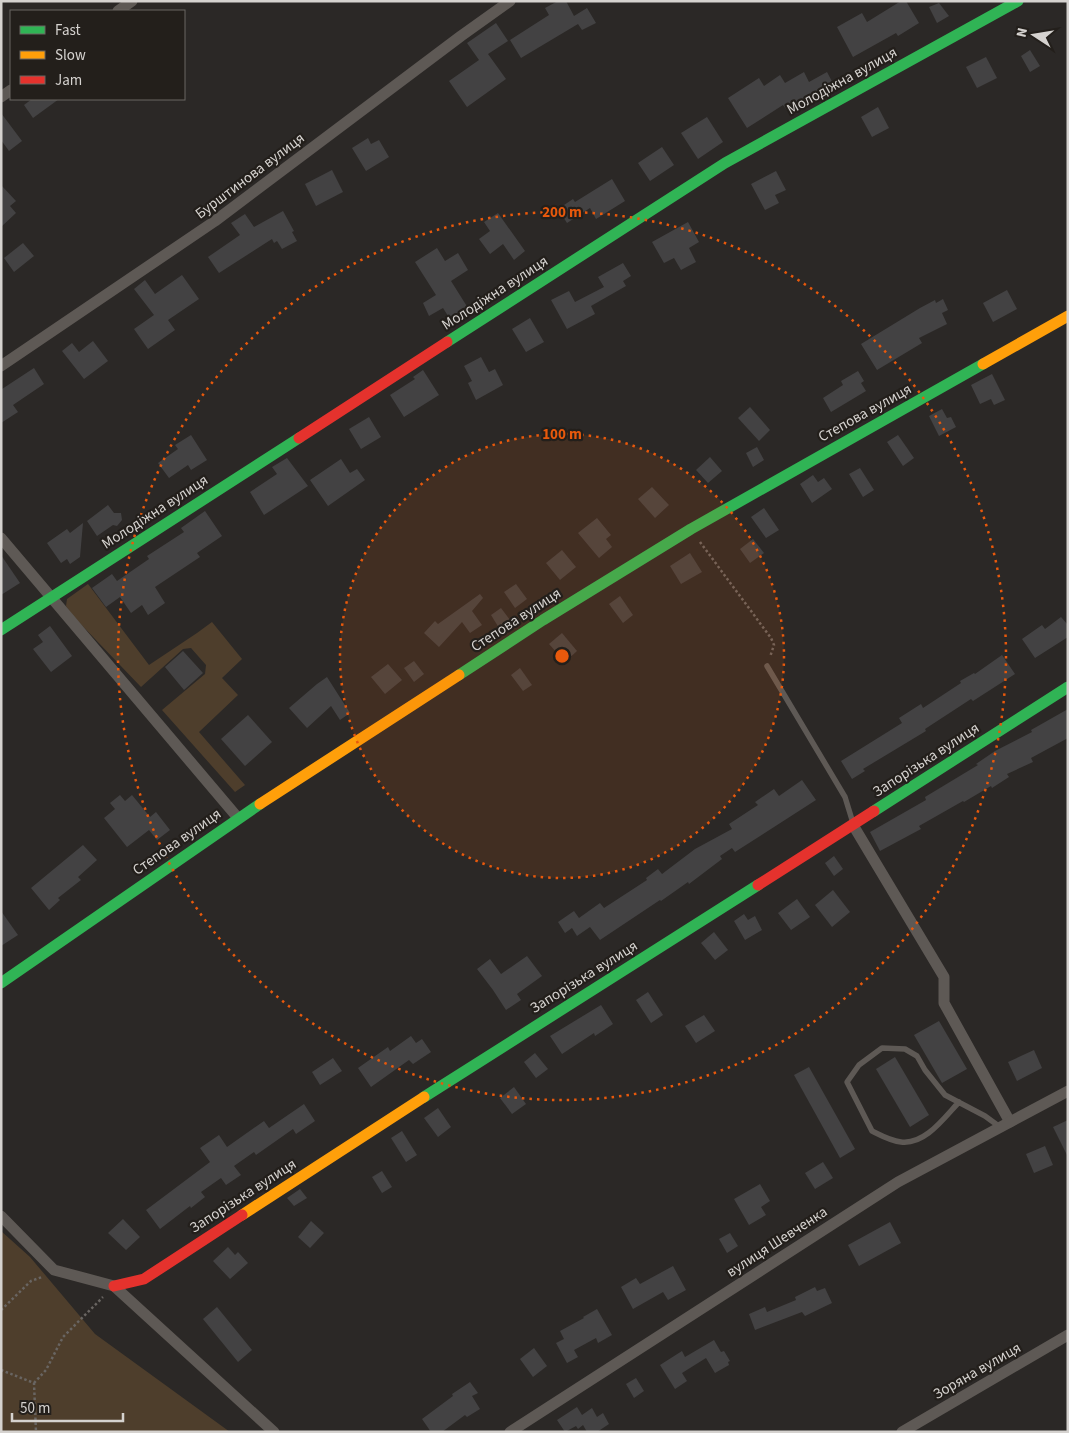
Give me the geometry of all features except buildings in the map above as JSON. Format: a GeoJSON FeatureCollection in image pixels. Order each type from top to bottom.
{"type":"FeatureCollection","features":[{"type":"Feature","properties":{"kind":"street"},"geometry":{"type":"LineString","coordinates":[[119,10],[132,1]]}},
{"type":"Feature","properties":{"kind":"street","name":"Бурштинова вулиця"},"geometry":{"type":"LineString","coordinates":[[1,366],[215,221],[510,1]]}},
{"type":"Feature","properties":{"kind":"street","name":"Молодіжна вулиця"},"geometry":{"type":"LineString","coordinates":[[1,630],[725,162],[1018,1]]}},
{"type":"Feature","properties":{"kind":"street","name":"Степова вулиця"},"geometry":{"type":"LineString","coordinates":[[1,983],[238,818],[543,620],[691,528],[1068,316]]}},
{"type":"Feature","properties":{"kind":"street"},"geometry":{"type":"LineString","coordinates":[[1,538],[238,818]]}},
{"type":"Feature","properties":{"kind":"street","name":"Запорізька вулиця"},"geometry":{"type":"LineString","coordinates":[[114,1286],[144,1279],[486,1056],[673,940],[1068,687]]}},
{"type":"Feature","properties":{"kind":"street"},"geometry":{"type":"LineString","coordinates":[[853,825],[944,976],[944,1003],[1005,1125]]}},
{"type":"Feature","properties":{"kind":"street","name":"вулиця Шевченка"},"geometry":{"type":"LineString","coordinates":[[510,1432],[898,1182],[1068,1091]]}},
{"type":"Feature","properties":{"kind":"street"},"geometry":{"type":"LineString","coordinates":[[1,1216],[54,1270],[114,1286],[274,1432]]}},
{"type":"Feature","properties":{"kind":"street","name":"Зоряна вулиця"},"geometry":{"type":"LineString","coordinates":[[902,1432],[1068,1335]]}},
{"type":"Feature","properties":{"kind":"lane"},"geometry":{"type":"LineString","coordinates":[[767,666],[845,796],[853,825]]}},
{"type":"Feature","properties":{"kind":"lane"},"geometry":{"type":"LineString","coordinates":[[959,1102],[941,1122],[920,1140],[900,1142],[872,1131],[846,1082],[859,1065],[882,1048],[905,1049],[917,1056],[925,1070],[945,1095],[959,1102],[985,1116],[1005,1125]]}},
{"type":"Feature","properties":{"kind":"path"},"geometry":{"type":"LineString","coordinates":[[691,528],[774,645],[767,666]]}},
{"type":"Feature","properties":{"kind":"path"},"geometry":{"type":"LineString","coordinates":[[1,1310],[31,1281],[54,1270]]}},
{"type":"Feature","properties":{"kind":"path"},"geometry":{"type":"LineString","coordinates":[[36,1432],[34,1383],[46,1370],[63,1337],[114,1286]]}},
{"type":"Feature","properties":{"kind":"path"},"geometry":{"type":"LineString","coordinates":[[1,1370],[34,1383]]}},
{"type":"Feature","properties":{"kind":"shaded area"},"geometry":{"type":"Polygon","coordinates":[[[88,584],[149,665],[212,622],[242,659],[222,678],[238,695],[199,732],[245,785],[235,792],[162,710],[205,674],[206,665],[191,648],[183,649],[141,687],[73,616],[66,606],[67,599],[88,584]]]}},
{"type":"Feature","properties":{"kind":"shaded area"},"geometry":{"type":"Polygon","coordinates":[[[1,1231],[30,1257],[95,1334],[230,1432],[1,1432],[1,1231]]]}},
{"type":"Feature","properties":{"kind":"traffic: fast"},"geometry":{"type":"LineString","coordinates":[[447,342],[725,163],[1018,1]]}},
{"type":"Feature","properties":{"kind":"traffic: fast"},"geometry":{"type":"LineString","coordinates":[[459,675],[543,620],[691,529],[983,364]]}},
{"type":"Feature","properties":{"kind":"traffic: fast"},"geometry":{"type":"LineString","coordinates":[[1,630],[299,438]]}},
{"type":"Feature","properties":{"kind":"traffic: fast"},"geometry":{"type":"LineString","coordinates":[[874,811],[1068,687]]}},
{"type":"Feature","properties":{"kind":"traffic: fast"},"geometry":{"type":"LineString","coordinates":[[1,983],[260,804]]}},
{"type":"Feature","properties":{"kind":"traffic: fast"},"geometry":{"type":"LineString","coordinates":[[424,1097],[758,885]]}},
{"type":"Feature","properties":{"kind":"traffic: slow"},"geometry":{"type":"LineString","coordinates":[[983,364],[1068,316]]}},
{"type":"Feature","properties":{"kind":"traffic: slow"},"geometry":{"type":"LineString","coordinates":[[260,804],[459,675]]}},
{"type":"Feature","properties":{"kind":"traffic: slow"},"geometry":{"type":"LineString","coordinates":[[242,1215],[424,1097]]}},
{"type":"Feature","properties":{"kind":"traffic: jam"},"geometry":{"type":"LineString","coordinates":[[299,438],[447,342]]}},
{"type":"Feature","properties":{"kind":"traffic: jam"},"geometry":{"type":"LineString","coordinates":[[758,885],[874,811]]}},
{"type":"Feature","properties":{"kind":"traffic: jam"},"geometry":{"type":"LineString","coordinates":[[114,1286],[144,1279],[242,1215]]}}]}
